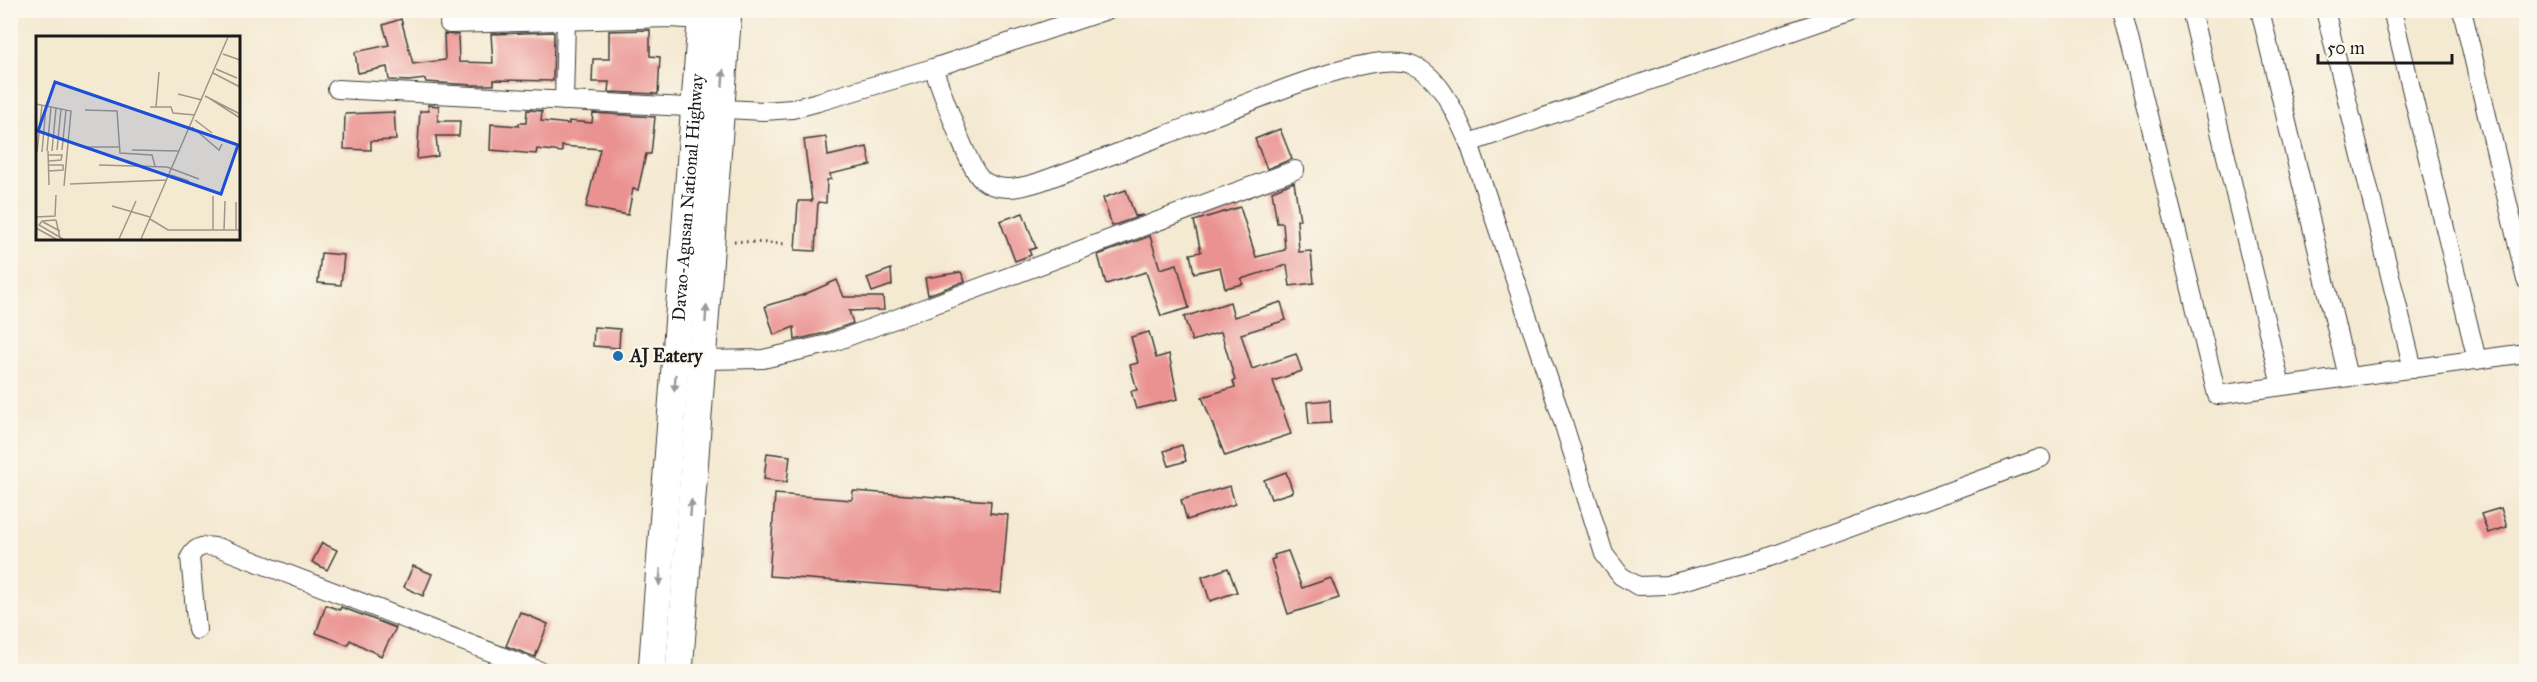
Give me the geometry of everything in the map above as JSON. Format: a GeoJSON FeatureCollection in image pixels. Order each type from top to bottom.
{"type":"FeatureCollection","features":[{"type":"Feature","properties":{"kind":"highway","name":"Davao-Agusan National Highway"},"geometry":{"type":"LineString","coordinates":[[679,672],[684,435],[708,108],[728,10]]}},
{"type":"Feature","properties":{"kind":"highway","name":"Davao-Agusan National Highway"},"geometry":{"type":"LineString","coordinates":[[652,672],[684,435],[703,360],[711,239],[708,108],[702,15]]}},
{"type":"Feature","properties":{"kind":"street"},"geometry":{"type":"LineString","coordinates":[[337,90],[764,111],[792,109],[933,68],[1107,10]]}},
{"type":"Feature","properties":{"kind":"street"},"geometry":{"type":"LineString","coordinates":[[1469,143],[1854,10]]}},
{"type":"Feature","properties":{"kind":"street"},"geometry":{"type":"LineString","coordinates":[[2122,10],[2217,395],[2526,352]]}},
{"type":"Feature","properties":{"kind":"street"},"geometry":{"type":"LineString","coordinates":[[2192,10],[2281,386]]}},
{"type":"Feature","properties":{"kind":"street"},"geometry":{"type":"LineString","coordinates":[[2260,10],[2348,377]]}},
{"type":"Feature","properties":{"kind":"street"},"geometry":{"type":"LineString","coordinates":[[2325,10],[2413,369]]}},
{"type":"Feature","properties":{"kind":"street"},"geometry":{"type":"LineString","coordinates":[[2392,10],[2477,360]]}},
{"type":"Feature","properties":{"kind":"street"},"geometry":{"type":"LineString","coordinates":[[2462,10],[2526,280]]}},
{"type":"Feature","properties":{"kind":"street"},"geometry":{"type":"LineString","coordinates":[[449,24],[702,15]]}},
{"type":"Feature","properties":{"kind":"street"},"geometry":{"type":"LineString","coordinates":[[564,101],[566,20]]}},
{"type":"Feature","properties":{"kind":"street"},"geometry":{"type":"LineString","coordinates":[[933,68],[969,158],[981,178],[999,188],[1018,188],[1308,81],[1384,62],[1411,64],[1434,81],[1452,107],[1469,143],[1563,422],[1604,554],[1621,576],[1638,586],[1667,585],[1715,574],[1764,559],[2041,458]]}},
{"type":"Feature","properties":{"kind":"street"},"geometry":{"type":"LineString","coordinates":[[703,360],[763,359],[828,344],[1295,170]]}},
{"type":"Feature","properties":{"kind":"street"},"geometry":{"type":"LineString","coordinates":[[197,630],[190,557],[193,551],[208,546],[231,552],[543,672]]}},
{"type":"Feature","properties":{"kind":"path"},"geometry":{"type":"LineString","coordinates":[[711,239],[786,244]]}},
{"type":"Feature","properties":{"kind":"building"},"geometry":{"type":"Polygon","coordinates":[[[401,19],[413,64],[445,60],[444,34],[458,35],[459,62],[493,63],[491,34],[554,32],[553,81],[494,80],[494,85],[473,85],[426,82],[425,79],[389,80],[387,67],[358,73],[355,52],[389,45],[383,25],[401,19]]]}},
{"type":"Feature","properties":{"kind":"building"},"geometry":{"type":"Polygon","coordinates":[[[650,30],[650,56],[660,57],[658,94],[608,92],[609,82],[592,82],[593,59],[609,59],[609,31],[650,30]]]}},
{"type":"Feature","properties":{"kind":"building"},"geometry":{"type":"Polygon","coordinates":[[[428,105],[439,106],[438,121],[460,121],[459,136],[436,136],[438,156],[417,159],[420,111],[429,111],[428,105]]]}},
{"type":"Feature","properties":{"kind":"building"},"geometry":{"type":"Polygon","coordinates":[[[527,110],[542,111],[541,121],[569,124],[569,121],[592,123],[593,113],[655,117],[651,154],[646,154],[638,190],[633,189],[628,215],[586,207],[600,149],[562,146],[562,152],[537,149],[536,154],[490,150],[491,124],[519,126],[519,123],[526,123],[527,110]]]}},
{"type":"Feature","properties":{"kind":"building"},"geometry":{"type":"Polygon","coordinates":[[[394,112],[396,140],[371,141],[371,150],[344,149],[345,114],[394,112]]]}},
{"type":"Feature","properties":{"kind":"building"},"geometry":{"type":"Polygon","coordinates":[[[1280,129],[1292,159],[1267,169],[1255,139],[1280,129]]]}},
{"type":"Feature","properties":{"kind":"building"},"geometry":{"type":"Polygon","coordinates":[[[826,137],[828,156],[867,147],[871,165],[830,174],[831,179],[827,180],[826,203],[818,202],[815,251],[795,250],[798,201],[812,201],[804,140],[826,137]]]}},
{"type":"Feature","properties":{"kind":"building"},"geometry":{"type":"Polygon","coordinates":[[[1294,182],[1300,220],[1297,220],[1299,252],[1311,251],[1314,283],[1290,286],[1287,265],[1241,279],[1243,284],[1225,288],[1220,267],[1194,273],[1190,254],[1201,252],[1194,221],[1240,207],[1256,257],[1285,250],[1283,223],[1277,223],[1272,191],[1294,182]]]}},
{"type":"Feature","properties":{"kind":"building"},"geometry":{"type":"Polygon","coordinates":[[[1126,190],[1135,216],[1143,215],[1112,226],[1103,198],[1126,190]]]}},
{"type":"Feature","properties":{"kind":"building"},"geometry":{"type":"Polygon","coordinates":[[[1023,213],[1036,248],[1029,250],[1031,255],[1015,261],[1000,221],[1023,213]]]}},
{"type":"Feature","properties":{"kind":"building"},"geometry":{"type":"Polygon","coordinates":[[[1150,236],[1160,269],[1177,264],[1189,308],[1161,316],[1146,272],[1106,284],[1098,255],[1150,236]]]}},
{"type":"Feature","properties":{"kind":"building"},"geometry":{"type":"Polygon","coordinates":[[[321,253],[344,255],[341,285],[318,283],[321,253]]]}},
{"type":"Feature","properties":{"kind":"building"},"geometry":{"type":"Polygon","coordinates":[[[891,269],[892,285],[872,292],[867,278],[891,269]]]}},
{"type":"Feature","properties":{"kind":"building"},"geometry":{"type":"Polygon","coordinates":[[[961,272],[965,281],[928,295],[925,278],[961,272]]]}},
{"type":"Feature","properties":{"kind":"building"},"geometry":{"type":"Polygon","coordinates":[[[837,280],[844,297],[883,297],[884,310],[849,311],[853,323],[795,340],[794,327],[774,335],[765,306],[803,295],[837,280]]]}},
{"type":"Feature","properties":{"kind":"building"},"geometry":{"type":"Polygon","coordinates":[[[1230,302],[1234,317],[1281,302],[1286,320],[1241,334],[1252,369],[1296,354],[1302,371],[1273,381],[1291,434],[1225,456],[1202,397],[1235,387],[1221,332],[1192,341],[1184,317],[1230,302]]]}},
{"type":"Feature","properties":{"kind":"building"},"geometry":{"type":"Polygon","coordinates":[[[594,327],[620,329],[619,348],[593,346],[594,327]]]}},
{"type":"Feature","properties":{"kind":"building"},"geometry":{"type":"Polygon","coordinates":[[[1149,332],[1156,358],[1169,354],[1178,399],[1136,409],[1131,391],[1137,390],[1130,365],[1138,363],[1131,337],[1149,332]]]}},
{"type":"Feature","properties":{"kind":"building"},"geometry":{"type":"Polygon","coordinates":[[[1330,400],[1331,423],[1309,424],[1307,402],[1330,400]]]}},
{"type":"Feature","properties":{"kind":"building"},"geometry":{"type":"Polygon","coordinates":[[[1182,445],[1186,461],[1169,466],[1164,451],[1182,445]]]}},
{"type":"Feature","properties":{"kind":"building"},"geometry":{"type":"Polygon","coordinates":[[[767,453],[790,456],[787,482],[764,479],[767,453]]]}},
{"type":"Feature","properties":{"kind":"building"},"geometry":{"type":"Polygon","coordinates":[[[1286,472],[1293,492],[1271,499],[1264,480],[1286,472]]]}},
{"type":"Feature","properties":{"kind":"building"},"geometry":{"type":"Polygon","coordinates":[[[1230,486],[1235,504],[1187,520],[1181,500],[1230,486]]]}},
{"type":"Feature","properties":{"kind":"building"},"geometry":{"type":"Polygon","coordinates":[[[853,491],[991,501],[990,513],[1008,515],[1001,593],[769,576],[775,494],[852,500],[853,491]]]}},
{"type":"Feature","properties":{"kind":"building"},"geometry":{"type":"Polygon","coordinates":[[[2501,508],[2507,527],[2488,533],[2481,514],[2501,508]]]}},
{"type":"Feature","properties":{"kind":"building"},"geometry":{"type":"Polygon","coordinates":[[[322,543],[337,550],[327,570],[312,562],[322,543]]]}},
{"type":"Feature","properties":{"kind":"building"},"geometry":{"type":"Polygon","coordinates":[[[1288,551],[1302,588],[1331,578],[1339,598],[1288,614],[1271,560],[1275,558],[1274,555],[1288,551]]]}},
{"type":"Feature","properties":{"kind":"building"},"geometry":{"type":"Polygon","coordinates":[[[413,566],[432,574],[423,596],[404,587],[413,566]]]}},
{"type":"Feature","properties":{"kind":"building"},"geometry":{"type":"Polygon","coordinates":[[[1228,568],[1237,592],[1210,601],[1202,577],[1228,568]]]}},
{"type":"Feature","properties":{"kind":"building"},"geometry":{"type":"Polygon","coordinates":[[[326,605],[340,610],[341,607],[396,628],[381,656],[350,640],[348,645],[316,633],[326,605]]]}},
{"type":"Feature","properties":{"kind":"building"},"geometry":{"type":"Polygon","coordinates":[[[520,612],[548,624],[535,657],[506,646],[520,612]]]}},
{"type":"Feature","properties":{"kind":"place","name":"AJ Eatery"},"geometry":{"type":"Point","coordinates":[618,356]}}]}
